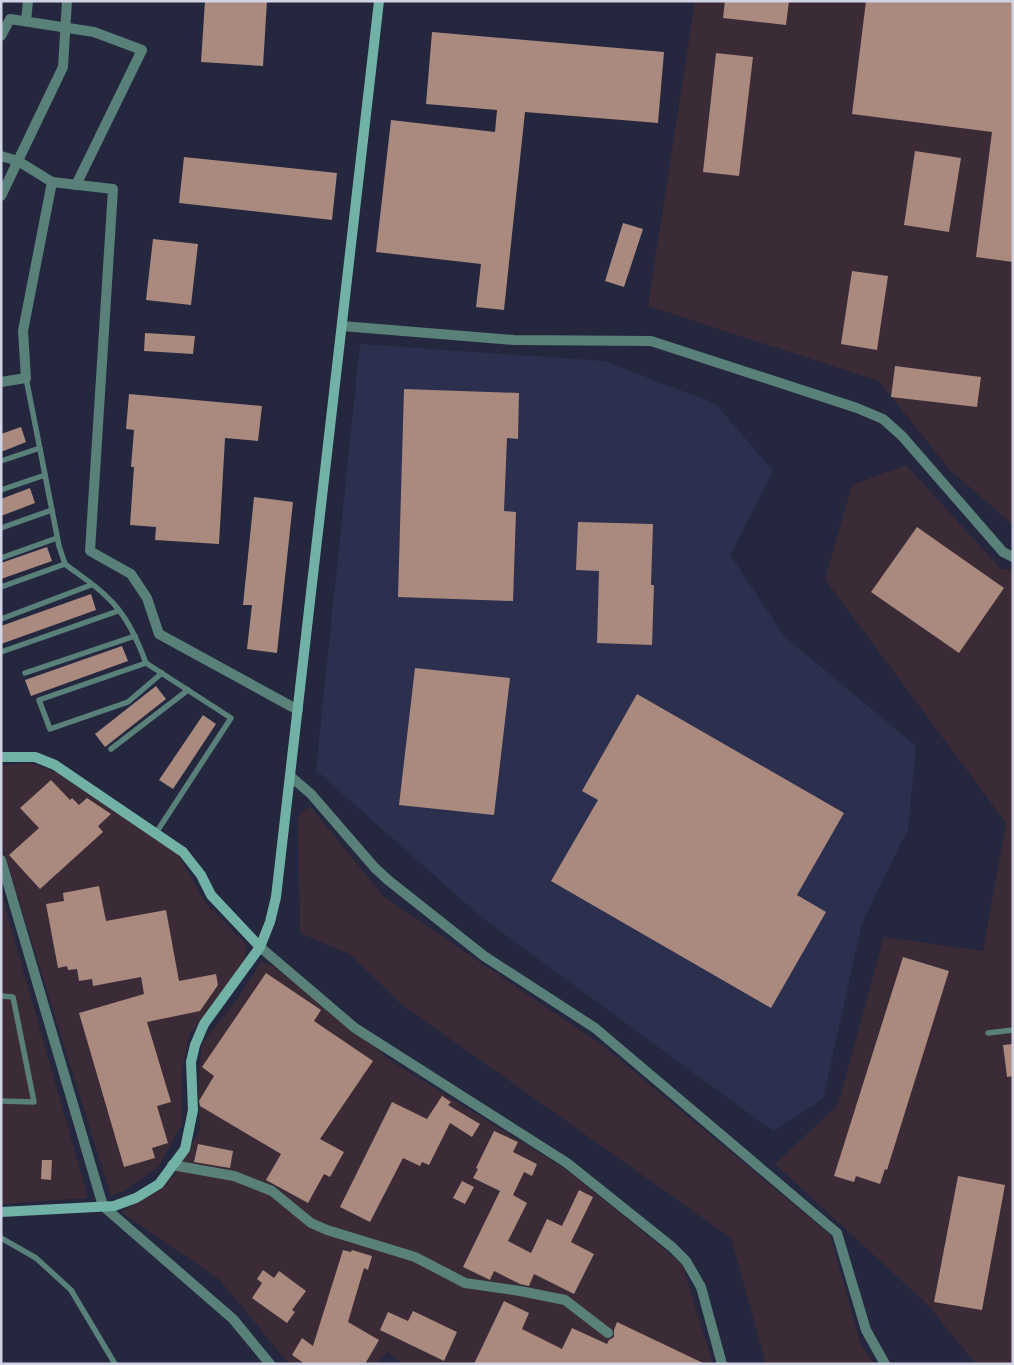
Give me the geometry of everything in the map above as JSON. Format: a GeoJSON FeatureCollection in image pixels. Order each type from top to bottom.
{"type":"FeatureCollection","features":[{"type":"Feature","properties":{"kind":"street"},"geometry":{"type":"LineString","coordinates":[[26,21],[28,1]]}},
{"type":"Feature","properties":{"kind":"street"},"geometry":{"type":"LineString","coordinates":[[1,196],[63,67],[67,1]]}},
{"type":"Feature","properties":{"kind":"street"},"geometry":{"type":"LineString","coordinates":[[1,1212],[114,1206],[136,1198],[158,1184],[185,1149],[192,1110],[191,1062],[195,1045],[204,1024],[260,946],[270,922],[276,897],[379,1]]}},
{"type":"Feature","properties":{"kind":"street"},"geometry":{"type":"LineString","coordinates":[[1,36],[10,19],[94,32],[142,50],[76,185]]}},
{"type":"Feature","properties":{"kind":"street"},"geometry":{"type":"LineString","coordinates":[[1,156],[18,161],[52,182],[113,189],[90,550],[131,574],[147,598],[159,634],[298,710]]}},
{"type":"Feature","properties":{"kind":"street"},"geometry":{"type":"LineString","coordinates":[[1,382],[26,378],[23,331],[52,182]]}},
{"type":"Feature","properties":{"kind":"street"},"geometry":{"type":"LineString","coordinates":[[342,326],[514,340],[651,340],[857,408],[883,420],[902,436],[1003,552],[1013,557]]}},
{"type":"Feature","properties":{"kind":"street"},"geometry":{"type":"LineString","coordinates":[[1,757],[35,757],[55,765],[183,852],[201,875],[211,895],[260,946],[355,1028],[568,1163],[679,1254],[686,1261],[701,1287],[722,1364]]}},
{"type":"Feature","properties":{"kind":"street"},"geometry":{"type":"LineString","coordinates":[[290,776],[311,794],[375,868],[388,880],[484,956],[594,1028],[837,1233],[866,1330],[885,1364]]}},
{"type":"Feature","properties":{"kind":"street"},"geometry":{"type":"LineString","coordinates":[[1,860],[103,1206],[233,1319],[270,1364]]}},
{"type":"Feature","properties":{"kind":"street"},"geometry":{"type":"LineString","coordinates":[[172,1165],[234,1176],[272,1191],[311,1223],[326,1230],[415,1257],[466,1283],[520,1290],[565,1300],[608,1334]]}},
{"type":"Feature","properties":{"kind":"lane"},"geometry":{"type":"LineString","coordinates":[[26,378],[57,538],[65,564],[107,596],[126,619],[146,664],[231,718],[156,833]]}},
{"type":"Feature","properties":{"kind":"lane"},"geometry":{"type":"LineString","coordinates":[[1,461],[40,448]]}},
{"type":"Feature","properties":{"kind":"lane"},"geometry":{"type":"LineString","coordinates":[[1,490],[45,475]]}},
{"type":"Feature","properties":{"kind":"lane"},"geometry":{"type":"LineString","coordinates":[[1,528],[52,510]]}},
{"type":"Feature","properties":{"kind":"lane"},"geometry":{"type":"LineString","coordinates":[[1,558],[57,538]]}},
{"type":"Feature","properties":{"kind":"lane"},"geometry":{"type":"LineString","coordinates":[[1,587],[65,564]]}},
{"type":"Feature","properties":{"kind":"lane"},"geometry":{"type":"LineString","coordinates":[[1,619],[91,585]]}},
{"type":"Feature","properties":{"kind":"lane"},"geometry":{"type":"LineString","coordinates":[[1,652],[118,611]]}},
{"type":"Feature","properties":{"kind":"lane"},"geometry":{"type":"LineString","coordinates":[[25,673],[135,636]]}},
{"type":"Feature","properties":{"kind":"lane"},"geometry":{"type":"LineString","coordinates":[[146,664],[39,700],[50,729],[128,702],[162,673]]}},
{"type":"Feature","properties":{"kind":"lane"},"geometry":{"type":"LineString","coordinates":[[111,749],[188,690]]}},
{"type":"Feature","properties":{"kind":"lane"},"geometry":{"type":"LineString","coordinates":[[1,996],[13,997],[34,1102],[1,1100]]}},
{"type":"Feature","properties":{"kind":"lane"},"geometry":{"type":"LineString","coordinates":[[988,1033],[1013,1030]]}},
{"type":"Feature","properties":{"kind":"lane"},"geometry":{"type":"LineString","coordinates":[[1,1238],[36,1258],[71,1290],[115,1364]]}},
{"type":"Feature","properties":{"kind":"shaded area"},"geometry":{"type":"Polygon","coordinates":[[[695,1],[1013,1],[1013,525],[950,470],[879,381],[648,306],[695,1]]]}},
{"type":"Feature","properties":{"kind":"shaded area"},"geometry":{"type":"Polygon","coordinates":[[[360,344],[604,361],[716,404],[773,471],[730,555],[784,636],[916,746],[908,829],[862,923],[823,1099],[773,1131],[481,917],[316,770],[360,344]]]}},
{"type":"Feature","properties":{"kind":"shaded area"},"geometry":{"type":"Polygon","coordinates":[[[906,465],[1001,569],[1013,570],[1013,1364],[976,1364],[927,1304],[775,1164],[838,1105],[884,937],[983,951],[1006,823],[825,579],[852,485],[906,465]]]}},
{"type":"Feature","properties":{"kind":"shaded area"},"geometry":{"type":"Polygon","coordinates":[[[31,763],[57,773],[177,853],[207,905],[246,944],[245,962],[189,1035],[181,1075],[182,1124],[159,1166],[124,1191],[111,1196],[1,843],[1,765],[31,763]]]}},
{"type":"Feature","properties":{"kind":"shaded area"},"geometry":{"type":"Polygon","coordinates":[[[310,806],[384,897],[602,1045],[830,1235],[861,1345],[875,1364],[766,1364],[731,1238],[401,1004],[351,955],[300,933],[298,816],[310,806]]]}},
{"type":"Feature","properties":{"kind":"shaded area"},"geometry":{"type":"Polygon","coordinates":[[[1,892],[88,1198],[1,1204],[1,892]]]}},
{"type":"Feature","properties":{"kind":"shaded area"},"geometry":{"type":"Polygon","coordinates":[[[261,962],[272,965],[394,1063],[567,1170],[682,1264],[713,1364],[403,1364],[387,1352],[376,1364],[289,1364],[220,1280],[121,1212],[160,1190],[175,1174],[200,1130],[198,1086],[202,1043],[235,1002],[261,962]]]}},
{"type":"Feature","properties":{"kind":"building"},"geometry":{"type":"Polygon","coordinates":[[[205,1],[267,1],[263,66],[201,62],[205,1]]]}},
{"type":"Feature","properties":{"kind":"building"},"geometry":{"type":"Polygon","coordinates":[[[725,1],[789,1],[786,25],[723,18],[725,1]]]}},
{"type":"Feature","properties":{"kind":"building"},"geometry":{"type":"Polygon","coordinates":[[[866,1],[1013,1],[1013,262],[976,257],[992,132],[852,114],[866,1]]]}},
{"type":"Feature","properties":{"kind":"building"},"geometry":{"type":"Polygon","coordinates":[[[432,32],[664,52],[658,123],[525,112],[504,310],[476,307],[481,264],[376,252],[391,120],[495,132],[497,110],[426,104],[432,32]]]}},
{"type":"Feature","properties":{"kind":"building"},"geometry":{"type":"Polygon","coordinates":[[[716,53],[753,57],[739,176],[703,172],[716,53]]]}},
{"type":"Feature","properties":{"kind":"building"},"geometry":{"type":"Polygon","coordinates":[[[915,151],[961,158],[949,232],[904,225],[915,151]]]}},
{"type":"Feature","properties":{"kind":"building"},"geometry":{"type":"Polygon","coordinates":[[[184,157],[337,173],[332,220],[179,203],[184,157]]]}},
{"type":"Feature","properties":{"kind":"building"},"geometry":{"type":"Polygon","coordinates":[[[623,223],[643,229],[624,287],[605,281],[623,223]]]}},
{"type":"Feature","properties":{"kind":"building"},"geometry":{"type":"Polygon","coordinates":[[[153,239],[198,244],[191,305],[146,300],[153,239]]]}},
{"type":"Feature","properties":{"kind":"building"},"geometry":{"type":"Polygon","coordinates":[[[852,271],[888,276],[877,350],[841,344],[852,271]]]}},
{"type":"Feature","properties":{"kind":"building"},"geometry":{"type":"Polygon","coordinates":[[[145,333],[195,336],[193,354],[144,351],[145,333]]]}},
{"type":"Feature","properties":{"kind":"building"},"geometry":{"type":"Polygon","coordinates":[[[895,366],[981,377],[977,407],[891,397],[895,366]]]}},
{"type":"Feature","properties":{"kind":"building"},"geometry":{"type":"Polygon","coordinates":[[[404,389],[519,393],[518,439],[507,438],[504,511],[516,512],[513,601],[398,597],[404,389]]]}},
{"type":"Feature","properties":{"kind":"building"},"geometry":{"type":"Polygon","coordinates":[[[129,394],[262,406],[258,441],[225,438],[219,544],[155,540],[156,527],[130,525],[134,467],[131,467],[134,430],[126,429],[129,394]]]}},
{"type":"Feature","properties":{"kind":"building"},"geometry":{"type":"Polygon","coordinates":[[[21,427],[26,442],[1,452],[1,434],[21,427]]]}},
{"type":"Feature","properties":{"kind":"building"},"geometry":{"type":"Polygon","coordinates":[[[30,488],[35,503],[1,516],[1,499],[30,488]]]}},
{"type":"Feature","properties":{"kind":"building"},"geometry":{"type":"Polygon","coordinates":[[[254,497],[293,502],[277,653],[247,649],[252,605],[243,605],[254,497]]]}},
{"type":"Feature","properties":{"kind":"building"},"geometry":{"type":"Polygon","coordinates":[[[578,522],[653,524],[651,585],[654,585],[652,645],[597,643],[599,571],[576,570],[578,522]]]}},
{"type":"Feature","properties":{"kind":"building"},"geometry":{"type":"Polygon","coordinates":[[[917,527],[1004,588],[959,653],[871,592],[917,527]]]}},
{"type":"Feature","properties":{"kind":"building"},"geometry":{"type":"Polygon","coordinates":[[[47,547],[52,561],[1,579],[1,563],[47,547]]]}},
{"type":"Feature","properties":{"kind":"building"},"geometry":{"type":"Polygon","coordinates":[[[91,594],[96,610],[1,644],[1,626],[91,594]]]}},
{"type":"Feature","properties":{"kind":"building"},"geometry":{"type":"Polygon","coordinates":[[[122,646],[128,661],[31,696],[25,680],[122,646]]]}},
{"type":"Feature","properties":{"kind":"building"},"geometry":{"type":"Polygon","coordinates":[[[415,668],[510,678],[494,815],[399,805],[415,668]]]}},
{"type":"Feature","properties":{"kind":"building"},"geometry":{"type":"Polygon","coordinates":[[[156,686],[166,699],[105,747],[95,734],[156,686]]]}},
{"type":"Feature","properties":{"kind":"building"},"geometry":{"type":"Polygon","coordinates":[[[637,694],[844,813],[797,895],[826,912],[771,1008],[551,881],[598,800],[582,791],[637,694]]]}},
{"type":"Feature","properties":{"kind":"building"},"geometry":{"type":"Polygon","coordinates":[[[203,715],[216,724],[173,789],[159,780],[203,715]]]}},
{"type":"Feature","properties":{"kind":"building"},"geometry":{"type":"Polygon","coordinates":[[[51,780],[70,800],[72,798],[79,805],[87,798],[111,814],[98,826],[103,832],[40,889],[9,855],[39,828],[20,808],[51,780]]]}},
{"type":"Feature","properties":{"kind":"building"},"geometry":{"type":"Polygon","coordinates":[[[99,886],[106,921],[166,910],[179,981],[216,974],[218,985],[200,1011],[147,1022],[171,1102],[157,1106],[168,1143],[152,1148],[155,1158],[124,1167],[79,1013],[144,994],[141,977],[93,986],[92,979],[79,981],[77,969],[68,970],[67,966],[58,968],[46,904],[64,901],[63,893],[99,886]]]}},
{"type":"Feature","properties":{"kind":"building"},"geometry":{"type":"Polygon","coordinates":[[[903,957],[949,971],[887,1170],[885,1169],[880,1184],[856,1176],[854,1182],[834,1176],[903,957]]]}},
{"type":"Feature","properties":{"kind":"building"},"geometry":{"type":"Polygon","coordinates":[[[266,973],[321,1010],[314,1021],[373,1061],[320,1139],[344,1152],[330,1177],[324,1174],[308,1203],[266,1180],[281,1154],[200,1106],[199,1101],[214,1076],[202,1067],[266,973]]]}},
{"type":"Feature","properties":{"kind":"building"},"geometry":{"type":"Polygon","coordinates":[[[1013,1044],[1013,1076],[1007,1077],[1003,1045],[1013,1044]]]}},
{"type":"Feature","properties":{"kind":"building"},"geometry":{"type":"Polygon","coordinates":[[[442,1096],[451,1102],[448,1105],[480,1124],[472,1137],[450,1123],[429,1165],[422,1162],[420,1166],[403,1158],[370,1222],[340,1207],[392,1102],[427,1119],[442,1096]]]}},
{"type":"Feature","properties":{"kind":"building"},"geometry":{"type":"Polygon","coordinates":[[[494,1131],[518,1142],[513,1152],[537,1164],[532,1176],[524,1172],[513,1195],[527,1203],[508,1241],[531,1253],[547,1219],[562,1226],[579,1190],[593,1197],[571,1242],[594,1254],[574,1294],[534,1274],[529,1286],[520,1284],[494,1271],[490,1280],[463,1267],[500,1191],[473,1178],[494,1131]]]}},
{"type":"Feature","properties":{"kind":"building"},"geometry":{"type":"Polygon","coordinates":[[[198,1144],[233,1151],[230,1168],[194,1162],[198,1144]]]}},
{"type":"Feature","properties":{"kind":"building"},"geometry":{"type":"Polygon","coordinates":[[[42,1160],[52,1160],[51,1180],[41,1179],[42,1160]]]}},
{"type":"Feature","properties":{"kind":"building"},"geometry":{"type":"Polygon","coordinates":[[[958,1176],[1005,1185],[982,1310],[934,1302],[958,1176]]]}},
{"type":"Feature","properties":{"kind":"building"},"geometry":{"type":"Polygon","coordinates":[[[462,1181],[474,1187],[465,1204],[453,1198],[462,1181]]]}},
{"type":"Feature","properties":{"kind":"building"},"geometry":{"type":"Polygon","coordinates":[[[343,1250],[351,1252],[352,1250],[372,1256],[368,1270],[364,1268],[348,1322],[379,1340],[365,1364],[305,1364],[292,1355],[302,1338],[313,1346],[343,1250]]]}},
{"type":"Feature","properties":{"kind":"building"},"geometry":{"type":"Polygon","coordinates":[[[263,1270],[274,1278],[279,1271],[306,1291],[292,1310],[295,1312],[287,1323],[252,1298],[262,1283],[257,1279],[263,1270]]]}},
{"type":"Feature","properties":{"kind":"building"},"geometry":{"type":"Polygon","coordinates":[[[504,1301],[529,1313],[522,1329],[562,1349],[572,1328],[607,1344],[614,1337],[617,1322],[705,1364],[474,1364],[504,1301]]]}},
{"type":"Feature","properties":{"kind":"building"},"geometry":{"type":"Polygon","coordinates":[[[413,1311],[457,1332],[444,1361],[380,1330],[388,1312],[408,1321],[413,1311]]]}}]}
